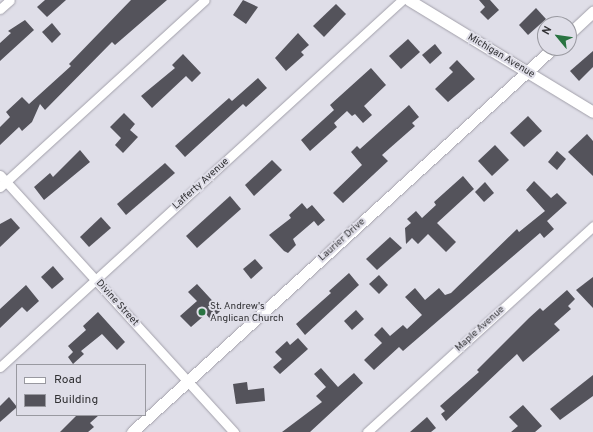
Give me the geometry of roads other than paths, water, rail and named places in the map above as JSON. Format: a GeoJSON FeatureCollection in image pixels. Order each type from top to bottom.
{"type":"FeatureCollection","features":[{"type":"Feature","properties":{"kind":"street"},"geometry":{"type":"LineString","coordinates":[[0,9],[10,0]]}},
{"type":"Feature","properties":{"kind":"street"},"geometry":{"type":"LineString","coordinates":[[2,181],[205,0]]}},
{"type":"Feature","properties":{"kind":"street","name":"Lafferty Avenue"},"geometry":{"type":"LineString","coordinates":[[0,367],[402,0]]}},
{"type":"Feature","properties":{"kind":"street","name":"Michigan Avenue"},"geometry":{"type":"LineString","coordinates":[[409,0],[593,112]]}},
{"type":"Feature","properties":{"kind":"street"},"geometry":{"type":"LineString","coordinates":[[577,27],[593,12]]}},
{"type":"Feature","properties":{"kind":"street","name":"Laurier Drive"},"geometry":{"type":"LineString","coordinates":[[132,432],[544,56]]}},
{"type":"Feature","properties":{"kind":"street","name":"Divine Street"},"geometry":{"type":"LineString","coordinates":[[2,181],[96,280],[234,432]]}},
{"type":"Feature","properties":{"kind":"street","name":"Maple Avenue"},"geometry":{"type":"LineString","coordinates":[[367,432],[593,226]]}},
{"type":"Feature","properties":{"kind":"place","name":"St. Andrew's Anglican Church"},"geometry":{"type":"Point","coordinates":[202,312]}}]}
